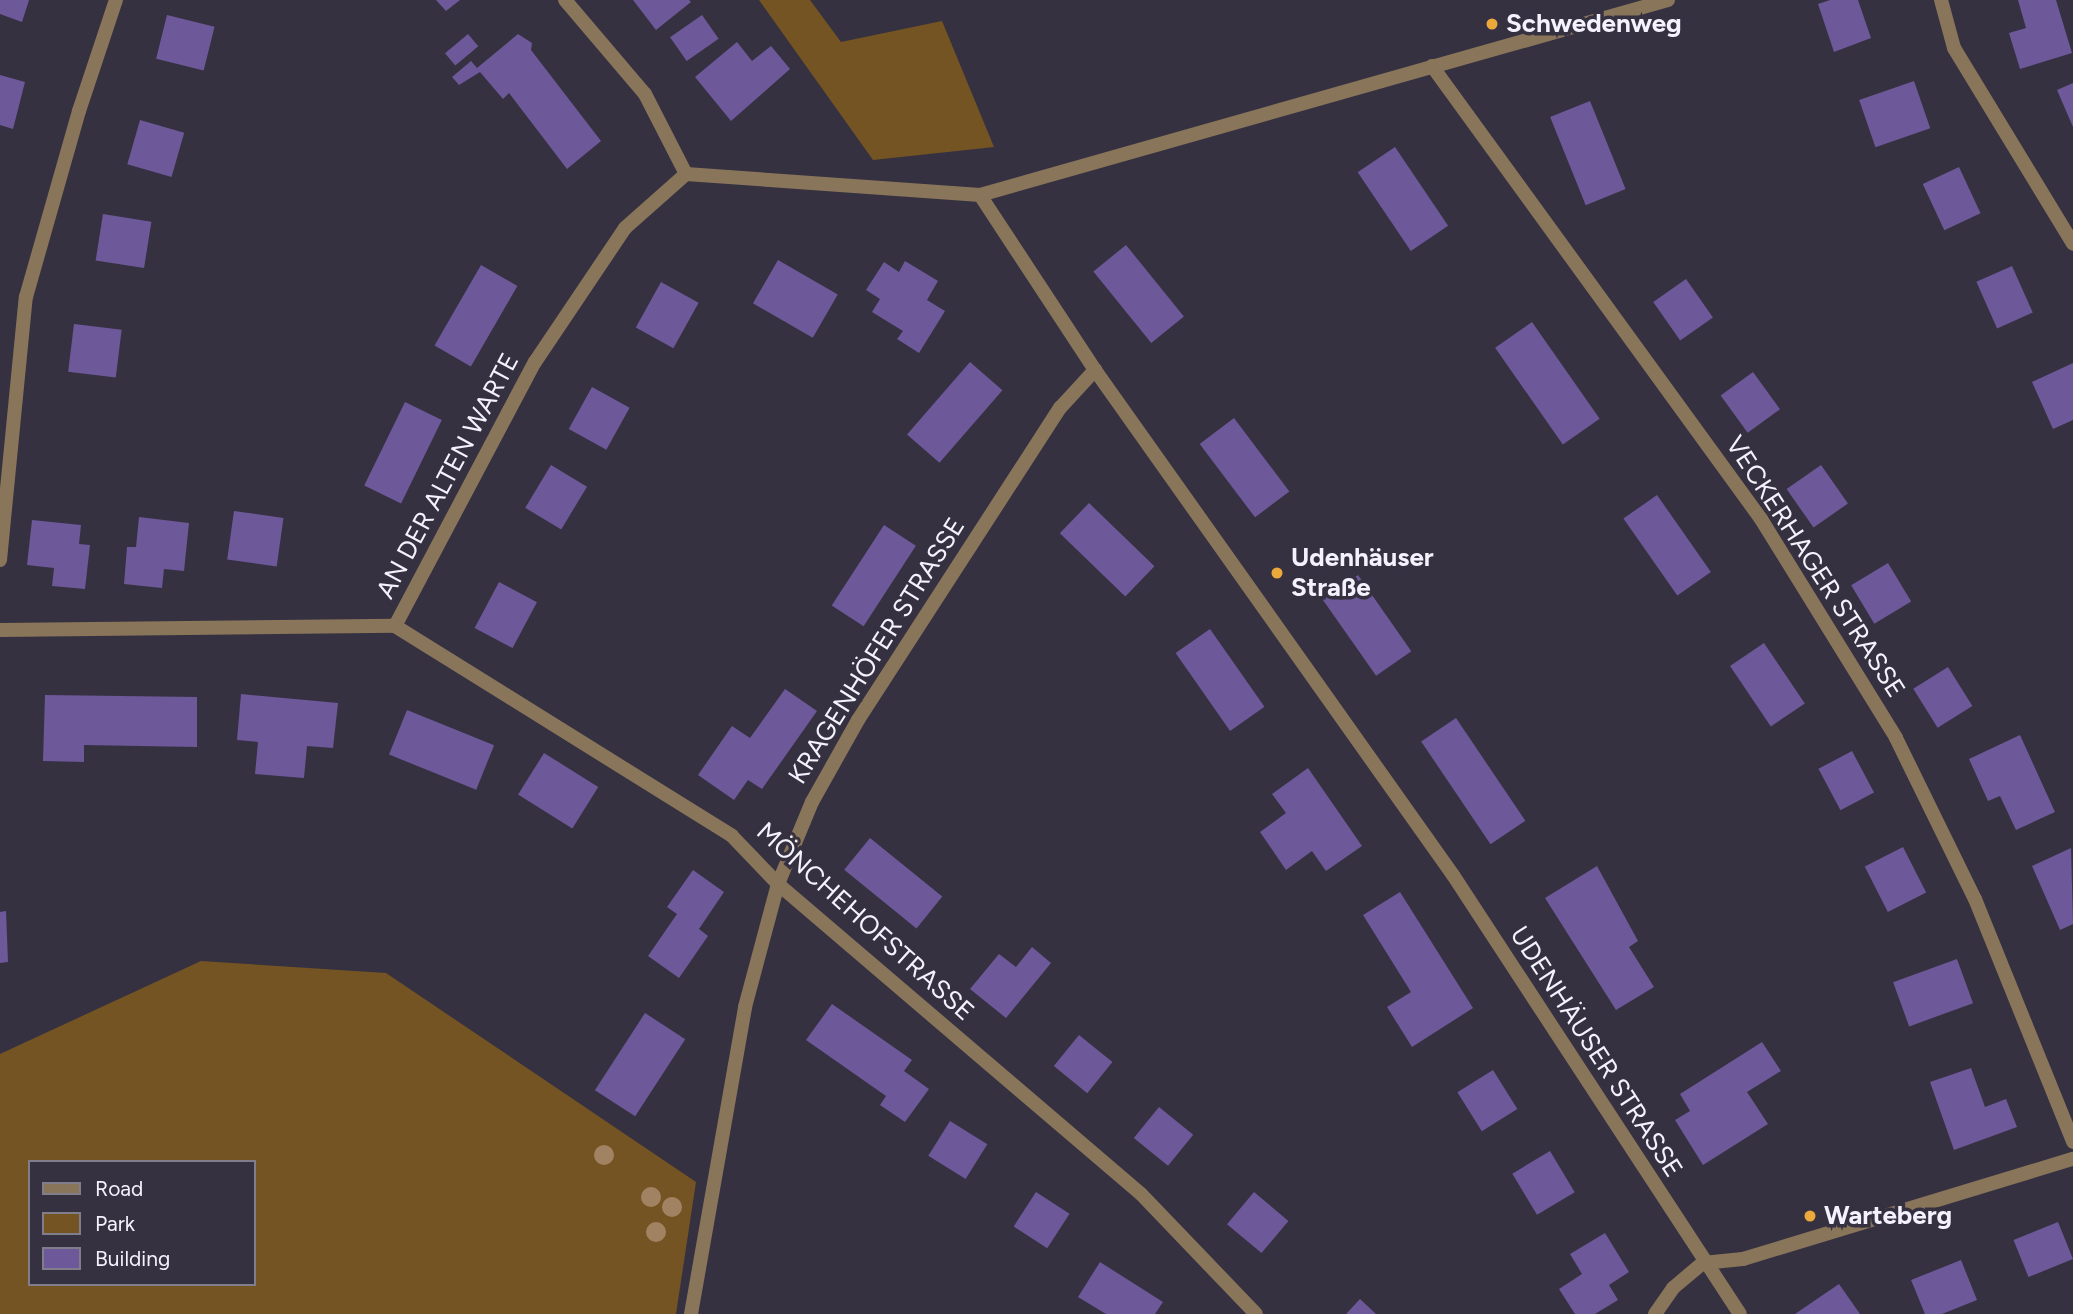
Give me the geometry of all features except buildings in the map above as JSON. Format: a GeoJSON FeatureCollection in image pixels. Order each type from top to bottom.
{"type":"FeatureCollection","features":[{"type":"Feature","properties":{"kind":"street"},"geometry":{"type":"LineString","coordinates":[[0,560],[26,297],[79,111],[116,0]]}},
{"type":"Feature","properties":{"kind":"street"},"geometry":{"type":"LineString","coordinates":[[565,0],[645,94],[686,174],[980,195],[1668,0]]}},
{"type":"Feature","properties":{"kind":"street"},"geometry":{"type":"LineString","coordinates":[[1941,0],[1954,48],[2073,244]]}},
{"type":"Feature","properties":{"kind":"street","name":"VECKERHAGER STRASSE"},"geometry":{"type":"LineString","coordinates":[[1432,66],[1761,519],[1896,738],[1975,899],[2073,1142]]}},
{"type":"Feature","properties":{"kind":"street","name":"AN DER ALTEN WARTE"},"geometry":{"type":"LineString","coordinates":[[0,630],[395,626],[535,362],[625,228],[686,174]]}},
{"type":"Feature","properties":{"kind":"street","name":"UDENHÄUSER STRASSE"},"geometry":{"type":"LineString","coordinates":[[980,195],[1095,370],[1454,875],[1703,1263],[1740,1314]]}},
{"type":"Feature","properties":{"kind":"street","name":"KRAGENHÖFER STRASSE"},"geometry":{"type":"LineString","coordinates":[[691,1314],[745,1007],[778,884],[812,802],[858,720],[1060,408],[1095,370]]}},
{"type":"Feature","properties":{"kind":"street","name":"MÖNCHEHOFSTRASSE"},"geometry":{"type":"LineString","coordinates":[[395,626],[732,836],[778,884],[1141,1195],[1256,1314]]}},
{"type":"Feature","properties":{"kind":"street"},"geometry":{"type":"LineString","coordinates":[[1655,1314],[1673,1289],[1703,1263],[1744,1259],[2073,1159]]}},
{"type":"Feature","properties":{"kind":"green space"},"geometry":{"type":"Polygon","coordinates":[[[759,0],[810,0],[841,42],[942,21],[994,147],[873,160],[759,0]]]}},
{"type":"Feature","properties":{"kind":"green space"},"geometry":{"type":"Polygon","coordinates":[[[201,961],[386,973],[696,1182],[676,1314],[0,1314],[0,1054],[201,961]]]}},
{"type":"Feature","properties":{"kind":"place","name":"Schwedenweg"},"geometry":{"type":"Point","coordinates":[1492,24]}},
{"type":"Feature","properties":{"kind":"place","name":"Udenhäuser Straße"},"geometry":{"type":"Point","coordinates":[1277,573]}},
{"type":"Feature","properties":{"kind":"place","name":"Warteberg"},"geometry":{"type":"Point","coordinates":[1810,1216]}}]}
